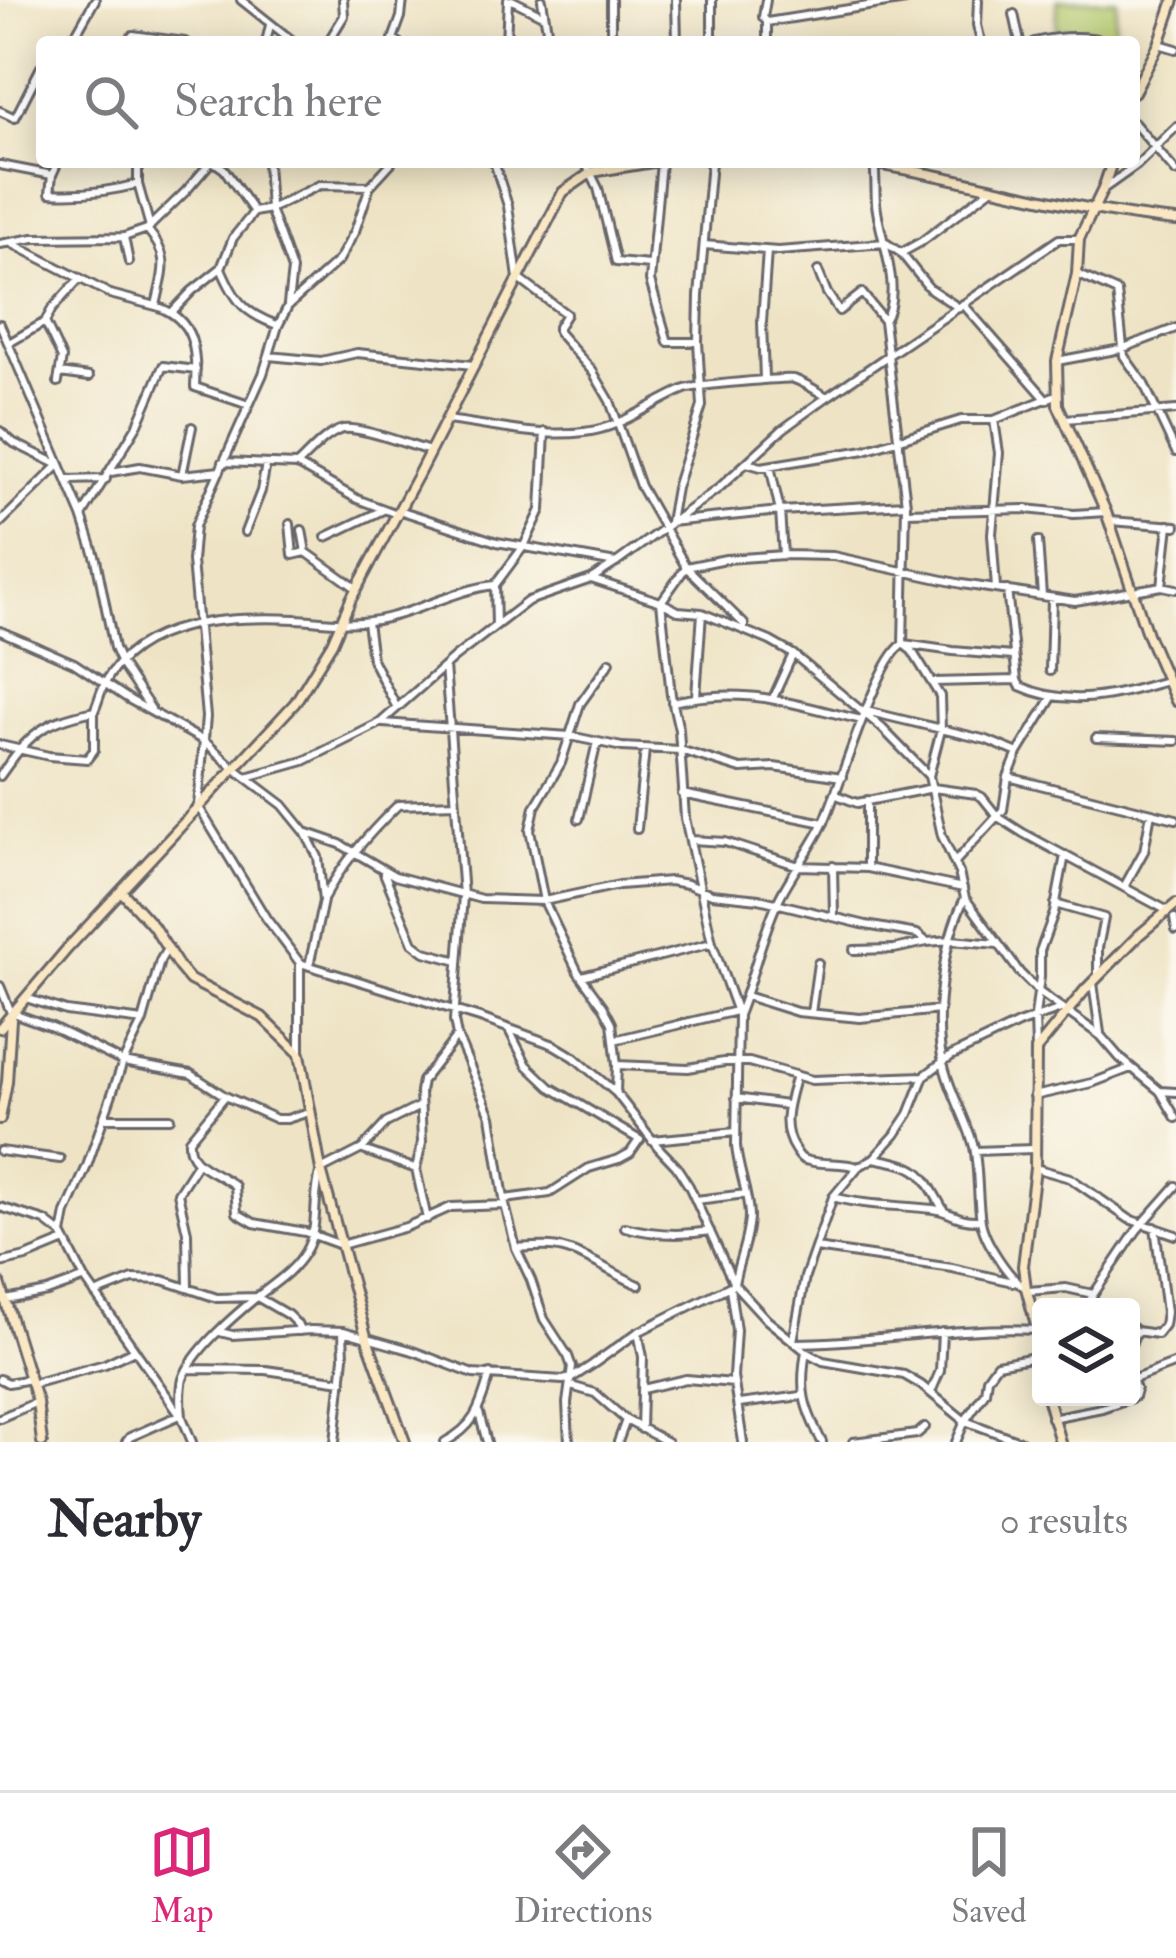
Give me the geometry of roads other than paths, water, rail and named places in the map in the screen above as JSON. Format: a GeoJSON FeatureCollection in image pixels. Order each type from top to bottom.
{"type":"FeatureCollection","features":[{"type":"Feature","properties":{"kind":"street"},"geometry":{"type":"LineString","coordinates":[[72,36],[95,0]]}},
{"type":"Feature","properties":{"kind":"street"},"geometry":{"type":"LineString","coordinates":[[241,0],[286,36]]}},
{"type":"Feature","properties":{"kind":"street"},"geometry":{"type":"LineString","coordinates":[[332,36],[344,16],[343,0]]}},
{"type":"Feature","properties":{"kind":"street"},"geometry":{"type":"LineString","coordinates":[[394,36],[403,0]]}},
{"type":"Feature","properties":{"kind":"street"},"geometry":{"type":"LineString","coordinates":[[507,36],[510,0],[544,16]]}},
{"type":"Feature","properties":{"kind":"street"},"geometry":{"type":"LineString","coordinates":[[542,0],[549,36]]}},
{"type":"Feature","properties":{"kind":"street"},"geometry":{"type":"LineString","coordinates":[[611,0],[611,36]]}},
{"type":"Feature","properties":{"kind":"street"},"geometry":{"type":"LineString","coordinates":[[676,0],[677,36]]}},
{"type":"Feature","properties":{"kind":"street"},"geometry":{"type":"LineString","coordinates":[[712,0],[712,36]]}},
{"type":"Feature","properties":{"kind":"street"},"geometry":{"type":"LineString","coordinates":[[766,0],[767,36]]}},
{"type":"Feature","properties":{"kind":"street"},"geometry":{"type":"LineString","coordinates":[[767,22],[906,0]]}},
{"type":"Feature","properties":{"kind":"street"},"geometry":{"type":"LineString","coordinates":[[978,0],[980,36]]}},
{"type":"Feature","properties":{"kind":"street"},"geometry":{"type":"LineString","coordinates":[[1140,80],[1174,0]]}},
{"type":"Feature","properties":{"kind":"street"},"geometry":{"type":"LineString","coordinates":[[1014,14],[1019,36]]}},
{"type":"Feature","properties":{"kind":"street"},"geometry":{"type":"LineString","coordinates":[[267,36],[270,25]]}},
{"type":"Feature","properties":{"kind":"street"},"geometry":{"type":"LineString","coordinates":[[1159,44],[1176,49]]}},
{"type":"Feature","properties":{"kind":"street"},"geometry":{"type":"LineString","coordinates":[[0,111],[16,118],[36,77]]}},
{"type":"Feature","properties":{"kind":"street"},"geometry":{"type":"LineString","coordinates":[[1140,161],[1176,128]]}},
{"type":"Feature","properties":{"kind":"street"},"geometry":{"type":"LineString","coordinates":[[1140,130],[1176,172]]}},
{"type":"Feature","properties":{"kind":"street"},"geometry":{"type":"LineString","coordinates":[[0,165],[52,176]]}},
{"type":"Feature","properties":{"kind":"street"},"geometry":{"type":"LineString","coordinates":[[55,168],[50,193],[86,194],[138,184]]}},
{"type":"Feature","properties":{"kind":"street"},"geometry":{"type":"LineString","coordinates":[[138,168],[148,228],[163,249],[165,262],[156,306]]}},
{"type":"Feature","properties":{"kind":"street"},"geometry":{"type":"LineString","coordinates":[[0,244],[34,238],[124,237],[148,228],[206,168]]}},
{"type":"Feature","properties":{"kind":"street"},"geometry":{"type":"LineString","coordinates":[[221,168],[254,212]]}},
{"type":"Feature","properties":{"kind":"street"},"geometry":{"type":"LineString","coordinates":[[267,168],[270,208],[292,270],[288,306],[192,538],[206,717],[199,806],[284,945],[304,965],[554,1045],[616,1093],[676,1166],[696,1200],[732,1286],[735,1383],[743,1442]]}},
{"type":"Feature","properties":{"kind":"street"},"geometry":{"type":"LineString","coordinates":[[288,306],[339,260],[370,186],[386,168]]}},
{"type":"Feature","properties":{"kind":"street"},"geometry":{"type":"LineString","coordinates":[[496,168],[508,206],[518,278],[565,312],[558,332],[593,372],[610,401],[640,486],[667,525],[686,567],[744,629]]}},
{"type":"Feature","properties":{"kind":"street"},"geometry":{"type":"LineString","coordinates":[[589,168],[616,262],[650,266]]}},
{"type":"Feature","properties":{"kind":"street"},"geometry":{"type":"LineString","coordinates":[[0,1028],[295,703],[332,644],[356,588],[563,192],[592,172],[618,168]]}},
{"type":"Feature","properties":{"kind":"street"},"geometry":{"type":"LineString","coordinates":[[657,168],[650,280],[668,342],[698,342]]}},
{"type":"Feature","properties":{"kind":"street"},"geometry":{"type":"LineString","coordinates":[[667,525],[703,406],[699,296],[710,168]]}},
{"type":"Feature","properties":{"kind":"street"},"geometry":{"type":"LineString","coordinates":[[875,168],[891,278],[890,311],[884,321]]}},
{"type":"Feature","properties":{"kind":"street"},"geometry":{"type":"LineString","coordinates":[[898,168],[1116,215],[1176,221]]}},
{"type":"Feature","properties":{"kind":"street"},"geometry":{"type":"LineString","coordinates":[[1052,397],[1077,274],[1079,239],[1110,168]]}},
{"type":"Feature","properties":{"kind":"street"},"geometry":{"type":"LineString","coordinates":[[1102,190],[1132,168]]}},
{"type":"Feature","properties":{"kind":"street"},"geometry":{"type":"LineString","coordinates":[[172,312],[220,268],[233,238],[254,212],[320,185],[370,186]]}},
{"type":"Feature","properties":{"kind":"street"},"geometry":{"type":"LineString","coordinates":[[901,253],[993,188]]}},
{"type":"Feature","properties":{"kind":"street"},"geometry":{"type":"LineString","coordinates":[[124,237],[129,262]]}},
{"type":"Feature","properties":{"kind":"street"},"geometry":{"type":"LineString","coordinates":[[247,777],[304,761],[380,723],[528,602],[591,579],[616,563],[827,397],[1059,238],[1079,239]]}},
{"type":"Feature","properties":{"kind":"street"},"geometry":{"type":"LineString","coordinates":[[704,244],[767,251],[882,242],[901,253],[929,288],[961,306],[1052,397],[1065,419],[1108,517],[1131,590],[1176,700]]}},
{"type":"Feature","properties":{"kind":"street"},"geometry":{"type":"LineString","coordinates":[[11,243],[110,294],[172,312],[192,340],[195,388],[249,405]]}},
{"type":"Feature","properties":{"kind":"street"},"geometry":{"type":"LineString","coordinates":[[764,379],[767,251]]}},
{"type":"Feature","properties":{"kind":"street"},"geometry":{"type":"LineString","coordinates":[[220,268],[250,314],[278,326]]}},
{"type":"Feature","properties":{"kind":"street"},"geometry":{"type":"LineString","coordinates":[[818,271],[839,311],[862,293],[884,321],[906,508],[903,644]]}},
{"type":"Feature","properties":{"kind":"street"},"geometry":{"type":"LineString","coordinates":[[1077,274],[1117,292],[1121,350],[1144,384],[1176,452]]}},
{"type":"Feature","properties":{"kind":"street"},"geometry":{"type":"LineString","coordinates":[[9,343],[45,322],[80,278]]}},
{"type":"Feature","properties":{"kind":"street"},"geometry":{"type":"LineString","coordinates":[[45,322],[62,358],[59,378],[89,377]]}},
{"type":"Feature","properties":{"kind":"street"},"geometry":{"type":"LineString","coordinates":[[0,324],[82,516],[114,648],[127,677],[152,711]]}},
{"type":"Feature","properties":{"kind":"street"},"geometry":{"type":"LineString","coordinates":[[1057,362],[1121,350],[1176,328]]}},
{"type":"Feature","properties":{"kind":"street"},"geometry":{"type":"LineString","coordinates":[[269,356],[320,361],[357,353],[472,365]]}},
{"type":"Feature","properties":{"kind":"street"},"geometry":{"type":"LineString","coordinates":[[82,516],[138,424],[163,366],[196,370]]}},
{"type":"Feature","properties":{"kind":"street"},"geometry":{"type":"LineString","coordinates":[[446,420],[585,432],[618,423],[693,386],[764,379],[792,378],[827,397]]}},
{"type":"Feature","properties":{"kind":"street"},"geometry":{"type":"LineString","coordinates":[[747,463],[760,467],[849,454],[961,420],[994,420],[1052,397]]}},
{"type":"Feature","properties":{"kind":"street"},"geometry":{"type":"LineString","coordinates":[[1065,419],[1176,410]]}},
{"type":"Feature","properties":{"kind":"street"},"geometry":{"type":"LineString","coordinates":[[994,420],[999,453],[992,534],[996,588]]}},
{"type":"Feature","properties":{"kind":"street"},"geometry":{"type":"LineString","coordinates":[[182,475],[192,427]]}},
{"type":"Feature","properties":{"kind":"street"},"geometry":{"type":"LineString","coordinates":[[297,465],[343,429],[430,451]]}},
{"type":"Feature","properties":{"kind":"street"},"geometry":{"type":"LineString","coordinates":[[0,431],[60,466]]}},
{"type":"Feature","properties":{"kind":"street"},"geometry":{"type":"LineString","coordinates":[[496,626],[496,585],[524,546],[541,510],[544,432]]}},
{"type":"Feature","properties":{"kind":"street"},"geometry":{"type":"LineString","coordinates":[[0,443],[14,443]]}},
{"type":"Feature","properties":{"kind":"street"},"geometry":{"type":"LineString","coordinates":[[245,532],[266,464]]}},
{"type":"Feature","properties":{"kind":"street"},"geometry":{"type":"LineString","coordinates":[[68,480],[140,467],[182,475],[222,466],[297,465],[384,509],[497,542],[616,563]]}},
{"type":"Feature","properties":{"kind":"street"},"geometry":{"type":"LineString","coordinates":[[0,524],[60,466]]}},
{"type":"Feature","properties":{"kind":"street"},"geometry":{"type":"LineString","coordinates":[[770,466],[783,555]]}},
{"type":"Feature","properties":{"kind":"street"},"geometry":{"type":"LineString","coordinates":[[667,525],[780,511],[906,508],[1026,509],[1173,525],[1162,586]]}},
{"type":"Feature","properties":{"kind":"street"},"geometry":{"type":"LineString","coordinates":[[326,537],[384,509]]}},
{"type":"Feature","properties":{"kind":"street"},"geometry":{"type":"LineString","coordinates":[[290,524],[293,555],[306,552]]}},
{"type":"Feature","properties":{"kind":"street"},"geometry":{"type":"LineString","coordinates":[[302,530],[306,552],[356,588]]}},
{"type":"Feature","properties":{"kind":"street"},"geometry":{"type":"LineString","coordinates":[[1038,541],[1042,596]]}},
{"type":"Feature","properties":{"kind":"street"},"geometry":{"type":"LineString","coordinates":[[571,1382],[638,1332],[732,1286],[749,1222],[736,1132],[737,1013],[699,890],[682,794],[661,602],[686,567],[726,559],[833,556],[962,584],[1075,601],[1162,586],[1176,589]]}},
{"type":"Feature","properties":{"kind":"street"},"geometry":{"type":"LineString","coordinates":[[591,579],[678,610],[702,613],[793,654],[929,776],[942,836],[965,898],[944,970],[943,1062],[975,1151],[980,1220],[1015,1282]]}},
{"type":"Feature","properties":{"kind":"street"},"geometry":{"type":"LineString","coordinates":[[0,745],[87,759],[94,750],[94,711],[105,683],[156,635],[218,620],[367,622],[454,593],[496,585]]}},
{"type":"Feature","properties":{"kind":"street"},"geometry":{"type":"LineString","coordinates":[[1007,590],[1020,686],[1053,697],[1088,700],[1166,681]]}},
{"type":"Feature","properties":{"kind":"street"},"geometry":{"type":"LineString","coordinates":[[1050,671],[1052,598]]}},
{"type":"Feature","properties":{"kind":"street"},"geometry":{"type":"LineString","coordinates":[[696,696],[702,613]]}},
{"type":"Feature","properties":{"kind":"street"},"geometry":{"type":"LineString","coordinates":[[367,622],[373,659],[398,709]]}},
{"type":"Feature","properties":{"kind":"street"},"geometry":{"type":"LineString","coordinates":[[0,631],[74,663],[204,740],[283,805],[318,857],[323,901]]}},
{"type":"Feature","properties":{"kind":"street"},"geometry":{"type":"LineString","coordinates":[[903,644],[912,650],[940,696],[941,730],[929,776]]}},
{"type":"Feature","properties":{"kind":"street"},"geometry":{"type":"LineString","coordinates":[[614,1040],[737,1013],[777,903],[824,823],[893,651],[903,644],[1013,656]]}},
{"type":"Feature","properties":{"kind":"street"},"geometry":{"type":"LineString","coordinates":[[772,698],[793,654]]}},
{"type":"Feature","properties":{"kind":"street"},"geometry":{"type":"LineString","coordinates":[[610,662],[580,704],[561,763],[532,813],[531,842],[544,901],[582,976],[608,1014],[616,1093]]}},
{"type":"Feature","properties":{"kind":"street"},"geometry":{"type":"LineString","coordinates":[[446,666],[464,896],[454,1011],[457,1036],[491,1116],[516,1248],[544,1319],[568,1356],[569,1442]]}},
{"type":"Feature","properties":{"kind":"street"},"geometry":{"type":"LineString","coordinates":[[933,682],[1017,680]]}},
{"type":"Feature","properties":{"kind":"street"},"geometry":{"type":"LineString","coordinates":[[672,702],[737,693],[772,698],[987,740],[1018,753]]}},
{"type":"Feature","properties":{"kind":"street"},"geometry":{"type":"LineString","coordinates":[[955,862],[998,817],[1018,753],[1053,697]]}},
{"type":"Feature","properties":{"kind":"street"},"geometry":{"type":"LineString","coordinates":[[0,776],[18,750],[47,724],[94,711]]}},
{"type":"Feature","properties":{"kind":"street"},"geometry":{"type":"LineString","coordinates":[[380,723],[570,736],[680,750],[741,769],[790,768],[842,777]]}},
{"type":"Feature","properties":{"kind":"street"},"geometry":{"type":"LineString","coordinates":[[1096,737],[1176,741]]}},
{"type":"Feature","properties":{"kind":"street"},"geometry":{"type":"LineString","coordinates":[[579,818],[597,742]]}},
{"type":"Feature","properties":{"kind":"street"},"geometry":{"type":"LineString","coordinates":[[638,829],[645,749]]}},
{"type":"Feature","properties":{"kind":"street"},"geometry":{"type":"LineString","coordinates":[[1008,777],[1176,819]]}},
{"type":"Feature","properties":{"kind":"street"},"geometry":{"type":"LineString","coordinates":[[834,794],[857,803],[933,788],[976,794],[998,817],[1172,913],[1176,930]]}},
{"type":"Feature","properties":{"kind":"street"},"geometry":{"type":"LineString","coordinates":[[682,794],[824,823]]}},
{"type":"Feature","properties":{"kind":"street"},"geometry":{"type":"LineString","coordinates":[[867,800],[867,868]]}},
{"type":"Feature","properties":{"kind":"street"},"geometry":{"type":"LineString","coordinates":[[405,1442],[366,1336],[321,1170],[300,1054],[304,965],[334,879],[398,805],[455,803]]}},
{"type":"Feature","properties":{"kind":"street"},"geometry":{"type":"LineString","coordinates":[[1124,887],[1144,851],[1151,813]]}},
{"type":"Feature","properties":{"kind":"street"},"geometry":{"type":"LineString","coordinates":[[305,832],[329,838],[383,870],[464,896],[544,901],[650,881],[680,882],[712,894],[777,903],[917,934],[927,942]]}},
{"type":"Feature","properties":{"kind":"street"},"geometry":{"type":"LineString","coordinates":[[691,840],[724,842],[799,866],[867,868],[964,888]]}},
{"type":"Feature","properties":{"kind":"street"},"geometry":{"type":"LineString","coordinates":[[1032,1302],[1023,1266],[1035,1168],[1035,1019],[1042,941],[1065,856]]}},
{"type":"Feature","properties":{"kind":"street"},"geometry":{"type":"LineString","coordinates":[[833,866],[834,917]]}},
{"type":"Feature","properties":{"kind":"street"},"geometry":{"type":"LineString","coordinates":[[383,870],[412,943],[425,952],[458,961]]}},
{"type":"Feature","properties":{"kind":"street"},"geometry":{"type":"LineString","coordinates":[[122,892],[153,926],[190,980],[262,1017],[300,1054]]}},
{"type":"Feature","properties":{"kind":"street"},"geometry":{"type":"LineString","coordinates":[[965,898],[1020,973],[1101,1036],[1160,1091],[1176,1118]]}},
{"type":"Feature","properties":{"kind":"street"},"geometry":{"type":"LineString","coordinates":[[1055,904],[1104,918],[1096,981],[1101,1036]]}},
{"type":"Feature","properties":{"kind":"street"},"geometry":{"type":"LineString","coordinates":[[1036,1050],[1064,1011],[1139,935],[1172,913]]}},
{"type":"Feature","properties":{"kind":"street"},"geometry":{"type":"LineString","coordinates":[[888,928],[888,949]]}},
{"type":"Feature","properties":{"kind":"street"},"geometry":{"type":"LineString","coordinates":[[854,950],[951,940],[998,944]]}},
{"type":"Feature","properties":{"kind":"street"},"geometry":{"type":"LineString","coordinates":[[582,976],[712,943]]}},
{"type":"Feature","properties":{"kind":"street"},"geometry":{"type":"LineString","coordinates":[[64,1237],[66,1213],[168,947]]}},
{"type":"Feature","properties":{"kind":"street"},"geometry":{"type":"LineString","coordinates":[[811,1014],[818,963]]}},
{"type":"Feature","properties":{"kind":"street"},"geometry":{"type":"LineString","coordinates":[[0,986],[12,1014],[0,1119]]}},
{"type":"Feature","properties":{"kind":"street"},"geometry":{"type":"LineString","coordinates":[[746,996],[797,1012],[860,1018],[940,1010]]}},
{"type":"Feature","properties":{"kind":"street"},"geometry":{"type":"LineString","coordinates":[[26,998],[66,1011],[143,1021]]}},
{"type":"Feature","properties":{"kind":"street"},"geometry":{"type":"LineString","coordinates":[[794,1342],[805,1277],[833,1197],[895,1135],[924,1076],[1018,1024],[1064,1011]]}},
{"type":"Feature","properties":{"kind":"street"},"geometry":{"type":"LineString","coordinates":[[12,1014],[52,1027],[123,1061],[191,1074],[225,1096],[280,1120],[311,1111]]}},
{"type":"Feature","properties":{"kind":"street"},"geometry":{"type":"LineString","coordinates":[[509,1029],[527,1065],[550,1087],[640,1140]]}},
{"type":"Feature","properties":{"kind":"street"},"geometry":{"type":"LineString","coordinates":[[427,1219],[416,1169],[422,1143],[422,1081],[457,1036]]}},
{"type":"Feature","properties":{"kind":"street"},"geometry":{"type":"LineString","coordinates":[[616,1065],[688,1069],[736,1061],[812,1080],[924,1076]]}},
{"type":"Feature","properties":{"kind":"street"},"geometry":{"type":"LineString","coordinates":[[1034,1096],[1131,1068]]}},
{"type":"Feature","properties":{"kind":"street"},"geometry":{"type":"LineString","coordinates":[[796,1076],[788,1105],[787,1136],[800,1157],[858,1167]]}},
{"type":"Feature","properties":{"kind":"street"},"geometry":{"type":"LineString","coordinates":[[1160,1091],[1176,1092]]}},
{"type":"Feature","properties":{"kind":"street"},"geometry":{"type":"LineString","coordinates":[[225,1096],[189,1139],[190,1154],[235,1186],[241,1217],[341,1245],[452,1207],[550,1193],[589,1168],[630,1153],[646,1131]]}},
{"type":"Feature","properties":{"kind":"street"},"geometry":{"type":"LineString","coordinates":[[736,1098],[788,1105]]}},
{"type":"Feature","properties":{"kind":"street"},"geometry":{"type":"LineString","coordinates":[[181,1416],[182,1382],[196,1355],[295,1267],[314,1234],[321,1170],[362,1150],[386,1123],[420,1106]]}},
{"type":"Feature","properties":{"kind":"street"},"geometry":{"type":"LineString","coordinates":[[104,1118],[170,1118]]}},
{"type":"Feature","properties":{"kind":"street"},"geometry":{"type":"LineString","coordinates":[[652,1140],[736,1132]]}},
{"type":"Feature","properties":{"kind":"street"},"geometry":{"type":"LineString","coordinates":[[975,1151],[1034,1149]]}},
{"type":"Feature","properties":{"kind":"street"},"geometry":{"type":"LineString","coordinates":[[362,1150],[416,1169]]}},
{"type":"Feature","properties":{"kind":"street"},"geometry":{"type":"LineString","coordinates":[[0,1151],[59,1160]]}},
{"type":"Feature","properties":{"kind":"street"},"geometry":{"type":"LineString","coordinates":[[874,1157],[923,1174],[946,1213]]}},
{"type":"Feature","properties":{"kind":"street"},"geometry":{"type":"LineString","coordinates":[[188,1287],[187,1232],[178,1193],[199,1162]]}},
{"type":"Feature","properties":{"kind":"street"},"geometry":{"type":"LineString","coordinates":[[1035,1168],[1070,1178],[1142,1225],[1176,1235]]}},
{"type":"Feature","properties":{"kind":"street"},"geometry":{"type":"LineString","coordinates":[[1091,1298],[1142,1225],[1176,1186]]}},
{"type":"Feature","properties":{"kind":"street"},"geometry":{"type":"LineString","coordinates":[[696,1200],[747,1194]]}},
{"type":"Feature","properties":{"kind":"street"},"geometry":{"type":"LineString","coordinates":[[833,1197],[980,1220]]}},
{"type":"Feature","properties":{"kind":"street"},"geometry":{"type":"LineString","coordinates":[[316,1205],[331,1204]]}},
{"type":"Feature","properties":{"kind":"street"},"geometry":{"type":"LineString","coordinates":[[0,1207],[45,1221],[64,1237],[85,1279],[181,1416],[192,1442]]}},
{"type":"Feature","properties":{"kind":"street"},"geometry":{"type":"LineString","coordinates":[[625,1227],[664,1235],[710,1231]]}},
{"type":"Feature","properties":{"kind":"street"},"geometry":{"type":"LineString","coordinates":[[1140,1330],[1157,1334],[1166,1320],[1155,1228]]}},
{"type":"Feature","properties":{"kind":"street"},"geometry":{"type":"LineString","coordinates":[[0,1263],[26,1257],[64,1237]]}},
{"type":"Feature","properties":{"kind":"street"},"geometry":{"type":"LineString","coordinates":[[516,1248],[562,1248],[639,1285]]}},
{"type":"Feature","properties":{"kind":"street"},"geometry":{"type":"LineString","coordinates":[[816,1248],[972,1272],[1027,1289],[1066,1288],[1093,1294]]}},
{"type":"Feature","properties":{"kind":"street"},"geometry":{"type":"LineString","coordinates":[[95,1294],[148,1278],[218,1298],[257,1297],[288,1315],[300,1331]]}},
{"type":"Feature","properties":{"kind":"street"},"geometry":{"type":"LineString","coordinates":[[6,1300],[85,1279]]}},
{"type":"Feature","properties":{"kind":"street"},"geometry":{"type":"LineString","coordinates":[[0,1283],[37,1402],[42,1442]]}},
{"type":"Feature","properties":{"kind":"street"},"geometry":{"type":"LineString","coordinates":[[732,1286],[806,1352],[823,1361],[904,1375],[965,1421],[1022,1442]]}},
{"type":"Feature","properties":{"kind":"street"},"geometry":{"type":"LineString","coordinates":[[794,1342],[972,1328],[1032,1330]]}},
{"type":"Feature","properties":{"kind":"street"},"geometry":{"type":"LineString","coordinates":[[220,1332],[343,1331],[473,1373],[571,1382],[667,1442]]}},
{"type":"Feature","properties":{"kind":"street"},"geometry":{"type":"LineString","coordinates":[[335,1442],[343,1331]]}},
{"type":"Feature","properties":{"kind":"street"},"geometry":{"type":"LineString","coordinates":[[638,1332],[644,1358],[641,1429]]}},
{"type":"Feature","properties":{"kind":"street"},"geometry":{"type":"LineString","coordinates":[[931,1393],[940,1371],[942,1332]]}},
{"type":"Feature","properties":{"kind":"street"},"geometry":{"type":"LineString","coordinates":[[0,1379],[31,1382],[105,1364],[134,1350]]}},
{"type":"Feature","properties":{"kind":"street"},"geometry":{"type":"LineString","coordinates":[[806,1352],[802,1396],[823,1442]]}},
{"type":"Feature","properties":{"kind":"street"},"geometry":{"type":"LineString","coordinates":[[956,1442],[997,1364],[1032,1358]]}},
{"type":"Feature","properties":{"kind":"street"},"geometry":{"type":"LineString","coordinates":[[1140,1374],[1176,1363]]}},
{"type":"Feature","properties":{"kind":"street"},"geometry":{"type":"LineString","coordinates":[[188,1369],[248,1368],[342,1381]]}},
{"type":"Feature","properties":{"kind":"street"},"geometry":{"type":"LineString","coordinates":[[445,1442],[478,1413],[490,1374]]}},
{"type":"Feature","properties":{"kind":"street"},"geometry":{"type":"LineString","coordinates":[[644,1389],[686,1379],[735,1383]]}},
{"type":"Feature","properties":{"kind":"street"},"geometry":{"type":"LineString","coordinates":[[739,1404],[802,1396]]}},
{"type":"Feature","properties":{"kind":"street"},"geometry":{"type":"LineString","coordinates":[[0,1418],[37,1402]]}},
{"type":"Feature","properties":{"kind":"street"},"geometry":{"type":"LineString","coordinates":[[1049,1406],[1060,1442]]}},
{"type":"Feature","properties":{"kind":"street"},"geometry":{"type":"LineString","coordinates":[[1051,1418],[1102,1406]]}},
{"type":"Feature","properties":{"kind":"street"},"geometry":{"type":"LineString","coordinates":[[478,1413],[487,1442]]}},
{"type":"Feature","properties":{"kind":"street"},"geometry":{"type":"LineString","coordinates":[[126,1442],[181,1416]]}},
{"type":"Feature","properties":{"kind":"street"},"geometry":{"type":"LineString","coordinates":[[618,1442],[626,1420]]}},
{"type":"Feature","properties":{"kind":"street"},"geometry":{"type":"LineString","coordinates":[[853,1442],[917,1434],[925,1427]]}}]}
